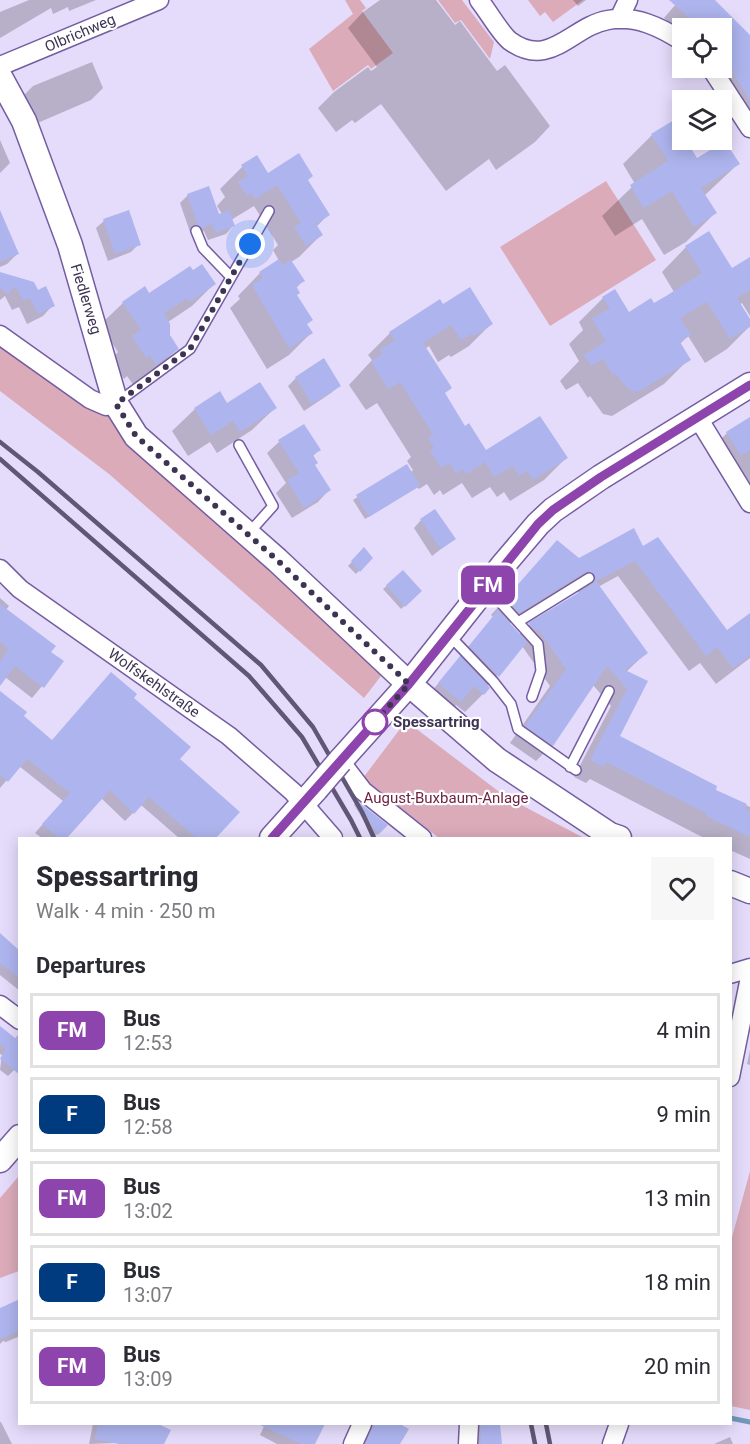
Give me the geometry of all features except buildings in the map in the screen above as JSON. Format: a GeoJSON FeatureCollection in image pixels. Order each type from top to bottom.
{"type":"FeatureCollection","features":[{"type":"Feature","properties":{"kind":"main road","name":"Fiedlerweg"},"geometry":{"type":"LineString","coordinates":[[0,77],[24,121],[70,244],[116,404],[136,436],[248,534]]}},
{"type":"Feature","properties":{"kind":"main road","name":"Fiedlerweg"},"geometry":{"type":"LineString","coordinates":[[0,103],[38,161]]}},
{"type":"Feature","properties":{"kind":"main road"},"geometry":{"type":"LineString","coordinates":[[273,837],[409,684],[530,533],[553,510],[601,477],[750,385]]}},
{"type":"Feature","properties":{"kind":"main road"},"geometry":{"type":"LineString","coordinates":[[248,534],[409,684],[497,760],[616,837]]}},
{"type":"Feature","properties":{"kind":"main road"},"geometry":{"type":"LineString","coordinates":[[732,884],[750,891]]}},
{"type":"Feature","properties":{"kind":"main road"},"geometry":{"type":"LineString","coordinates":[[0,1160],[18,1139]]}},
{"type":"Feature","properties":{"kind":"street","name":"Olbrichweg"},"geometry":{"type":"LineString","coordinates":[[0,66],[159,0]]}},
{"type":"Feature","properties":{"kind":"street"},"geometry":{"type":"LineString","coordinates":[[479,0],[509,40],[533,50],[549,50],[607,20],[638,20],[672,36]]}},
{"type":"Feature","properties":{"kind":"street"},"geometry":{"type":"LineString","coordinates":[[620,19],[628,0]]}},
{"type":"Feature","properties":{"kind":"street"},"geometry":{"type":"LineString","coordinates":[[718,78],[750,128]]}},
{"type":"Feature","properties":{"kind":"street"},"geometry":{"type":"LineString","coordinates":[[0,334],[90,399],[106,406],[116,404]]}},
{"type":"Feature","properties":{"kind":"street"},"geometry":{"type":"LineString","coordinates":[[698,418],[750,503]]}},
{"type":"Feature","properties":{"kind":"street","name":"Wolfskehlstraße"},"geometry":{"type":"LineString","coordinates":[[0,569],[20,589],[229,736],[309,796],[332,837]]}},
{"type":"Feature","properties":{"kind":"street"},"geometry":{"type":"LineString","coordinates":[[340,761],[363,791],[421,837]]}},
{"type":"Feature","properties":{"kind":"street"},"geometry":{"type":"LineString","coordinates":[[732,973],[750,968]]}},
{"type":"Feature","properties":{"kind":"street"},"geometry":{"type":"LineString","coordinates":[[732,1067],[750,977]]}},
{"type":"Feature","properties":{"kind":"street"},"geometry":{"type":"LineString","coordinates":[[0,1005],[18,1018]]}},
{"type":"Feature","properties":{"kind":"street"},"geometry":{"type":"LineString","coordinates":[[353,1444],[362,1425]]}},
{"type":"Feature","properties":{"kind":"street"},"geometry":{"type":"LineString","coordinates":[[468,1425],[468,1444]]}},
{"type":"Feature","properties":{"kind":"street"},"geometry":{"type":"LineString","coordinates":[[612,1444],[618,1425]]}},
{"type":"Feature","properties":{"kind":"lane"},"geometry":{"type":"LineString","coordinates":[[116,404],[190,349],[269,211]]}},
{"type":"Feature","properties":{"kind":"lane"},"geometry":{"type":"LineString","coordinates":[[196,231],[203,248],[231,277]]}},
{"type":"Feature","properties":{"kind":"lane"},"geometry":{"type":"LineString","coordinates":[[239,445],[273,506],[248,534]]}},
{"type":"Feature","properties":{"kind":"lane"},"geometry":{"type":"LineString","coordinates":[[518,622],[590,578]]}},
{"type":"Feature","properties":{"kind":"lane"},"geometry":{"type":"LineString","coordinates":[[484,589],[538,644],[541,671],[532,697]]}},
{"type":"Feature","properties":{"kind":"lane"},"geometry":{"type":"LineString","coordinates":[[449,635],[493,681],[511,704],[518,729],[573,768],[609,691]]}},
{"type":"Feature","properties":{"kind":"green space"},"geometry":{"type":"Polygon","coordinates":[[[345,0],[360,0],[366,8],[362,11],[393,53],[371,69],[368,65],[333,91],[309,49],[353,14],[345,0]]]}},
{"type":"Feature","properties":{"kind":"green space"},"geometry":{"type":"Polygon","coordinates":[[[438,0],[462,0],[494,42],[490,59],[461,20],[455,23],[438,0]]]}},
{"type":"Feature","properties":{"kind":"green space"},"geometry":{"type":"Polygon","coordinates":[[[528,0],[583,0],[553,22],[545,12],[540,16],[528,0]]]}},
{"type":"Feature","properties":{"kind":"green space"},"geometry":{"type":"Polygon","coordinates":[[[606,181],[656,260],[550,326],[500,247],[606,181]]]}},
{"type":"Feature","properties":{"kind":"green space"},"geometry":{"type":"Polygon","coordinates":[[[0,335],[90,399],[136,436],[380,672],[381,676],[364,698],[109,474],[0,391],[0,335]]]}},
{"type":"Feature","properties":{"kind":"green space","name":"August-Buxbaum-Anlage"},"geometry":{"type":"Polygon","coordinates":[[[406,721],[506,797],[582,837],[438,837],[363,778],[406,721]]]}},
{"type":"Feature","properties":{"kind":"green space"},"geometry":{"type":"Polygon","coordinates":[[[750,1171],[750,1410],[732,1406],[732,1237],[750,1171]]]}},
{"type":"Feature","properties":{"kind":"green space"},"geometry":{"type":"Polygon","coordinates":[[[18,1177],[18,1271],[0,1278],[0,1198],[18,1177]]]}},
{"type":"Feature","properties":{"kind":"waterway"},"geometry":{"type":"LineString","coordinates":[[732,1418],[750,1422]]}},
{"type":"Feature","properties":{"kind":"railway"},"geometry":{"type":"LineString","coordinates":[[0,442],[38,472],[261,665],[313,727],[362,812],[374,837]]}},
{"type":"Feature","properties":{"kind":"railway"},"geometry":{"type":"LineString","coordinates":[[0,459],[249,676],[302,737],[360,837]]}},
{"type":"Feature","properties":{"kind":"railway"},"geometry":{"type":"LineString","coordinates":[[531,1425],[535,1444]]}},
{"type":"Feature","properties":{"kind":"railway"},"geometry":{"type":"LineString","coordinates":[[546,1425],[550,1444]]}},
{"type":"Feature","properties":{"kind":"bus line","name":"FM"},"geometry":{"type":"LineString","coordinates":[[273,837],[409,684],[538,524],[553,510],[601,477],[750,385]]}},
{"type":"Feature","properties":{"kind":"place","name":"Spessartring"},"geometry":{"type":"Point","coordinates":[375,722]}},
{"type":"Feature","properties":{"kind":"route"},"geometry":{"type":"LineString","coordinates":[[250,244],[190,349],[116,404],[136,436],[277,560],[409,684],[375,722]]}}]}
